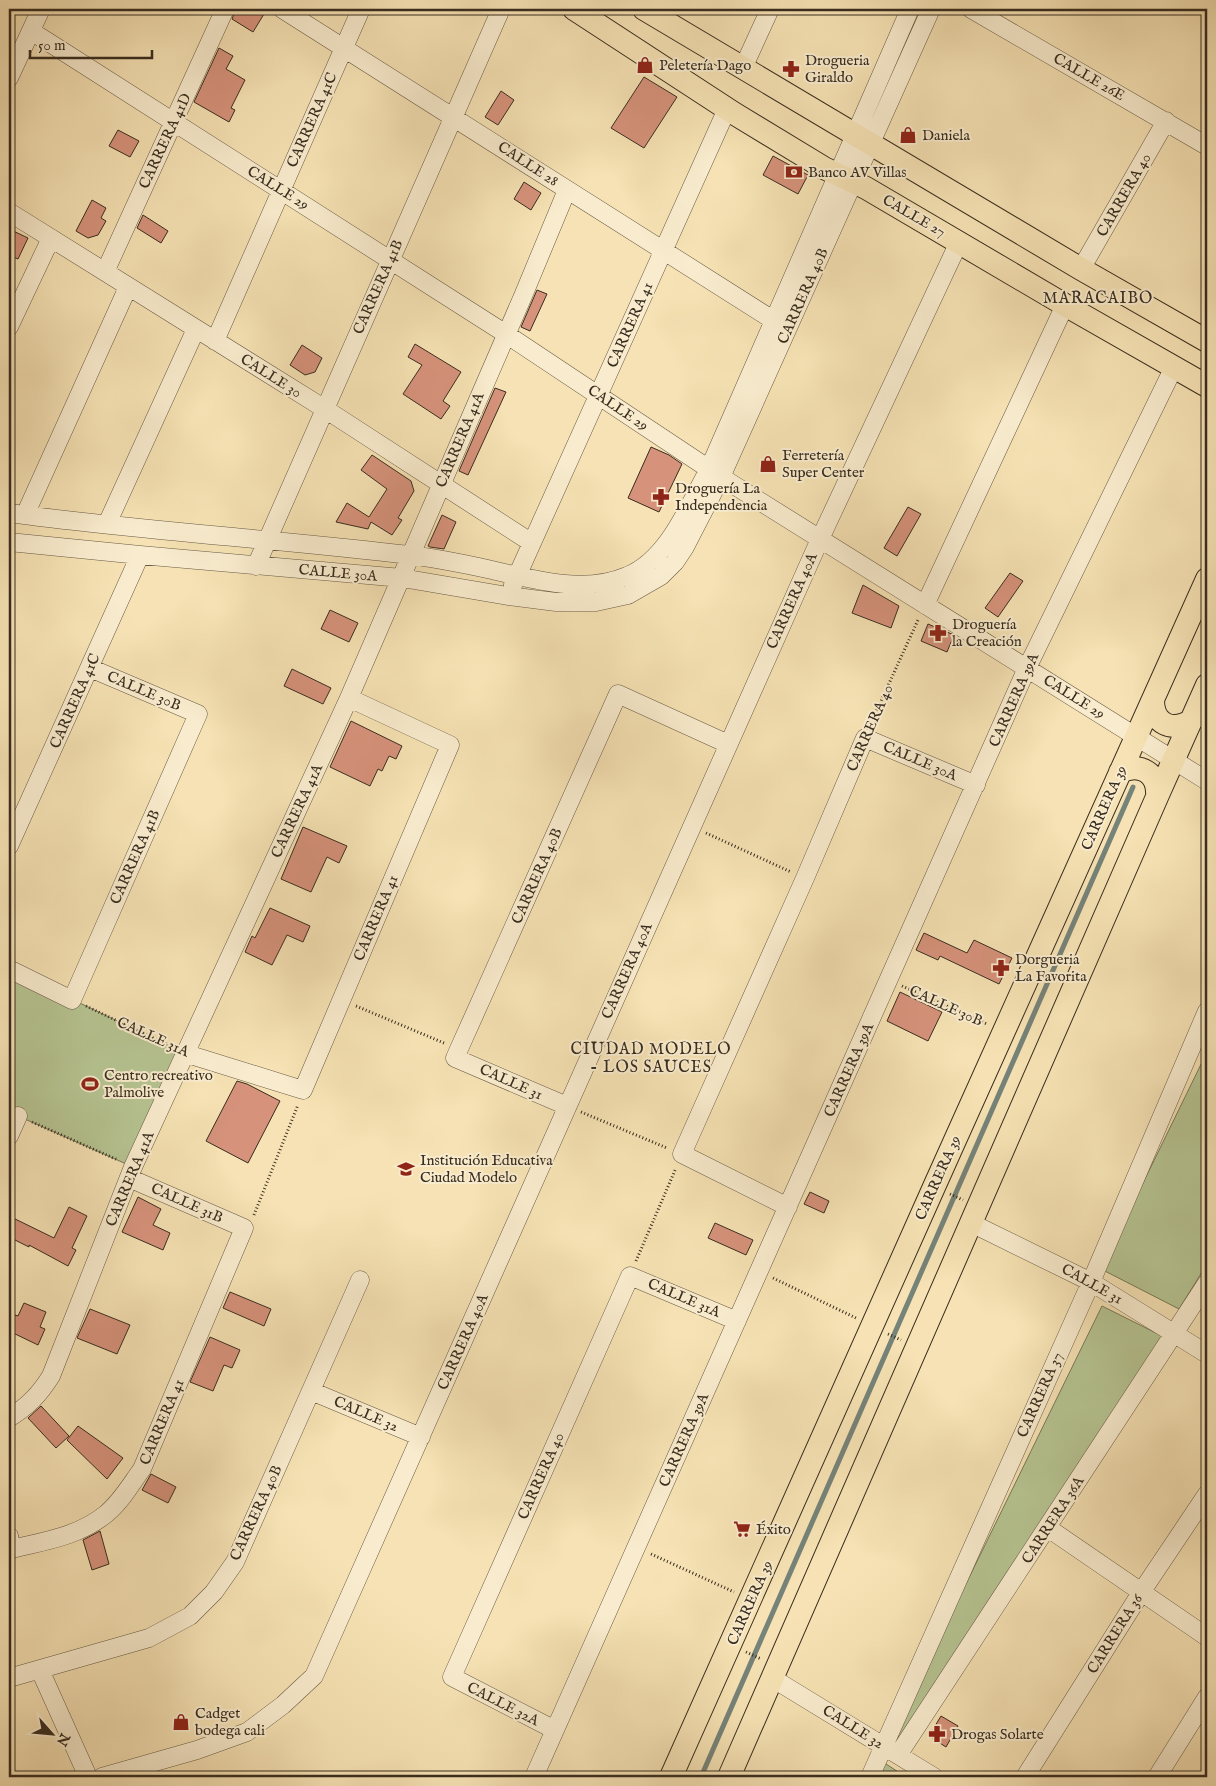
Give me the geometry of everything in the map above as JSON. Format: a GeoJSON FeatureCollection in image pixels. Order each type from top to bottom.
{"type":"FeatureCollection","features":[{"type":"Feature","properties":{"kind":"main road","name":"CALLE 27"},"geometry":{"type":"LineString","coordinates":[[574,9],[727,109],[824,168],[846,178],[959,242],[1207,386]]}},
{"type":"Feature","properties":{"kind":"main road"},"geometry":{"type":"LineString","coordinates":[[645,9],[1081,269],[1207,341]]}},
{"type":"Feature","properties":{"kind":"main road","name":"CARRERA 39"},"geometry":{"type":"LineString","coordinates":[[671,1777],[751,1600],[878,1329],[1004,1032],[1207,579]]}},
{"type":"Feature","properties":{"kind":"main road"},"geometry":{"type":"LineString","coordinates":[[729,1777],[768,1669],[969,1212],[1207,685]]}},
{"type":"Feature","properties":{"kind":"main road"},"geometry":{"type":"LineString","coordinates":[[1153,700],[1155,714],[1165,724],[1179,726],[1192,720]]}},
{"type":"Feature","properties":{"kind":"main road"},"geometry":{"type":"LineString","coordinates":[[1120,772],[1131,768],[1144,770],[1153,778],[1156,784],[1157,797]]}},
{"type":"Feature","properties":{"kind":"street"},"geometry":{"type":"LineString","coordinates":[[9,78],[41,9]]}},
{"type":"Feature","properties":{"kind":"street","name":"CARRERA 41D"},"geometry":{"type":"LineString","coordinates":[[105,272],[225,9]]}},
{"type":"Feature","properties":{"kind":"street","name":"CALLE 28"},"geometry":{"type":"LineString","coordinates":[[282,9],[773,320]]}},
{"type":"Feature","properties":{"kind":"street","name":"CARRERA 41C"},"geometry":{"type":"LineString","coordinates":[[215,341],[361,9]]}},
{"type":"Feature","properties":{"kind":"street","name":"CARRERA 41B"},"geometry":{"type":"LineString","coordinates":[[256,566],[501,9]]}},
{"type":"Feature","properties":{"kind":"street"},"geometry":{"type":"LineString","coordinates":[[743,68],[770,9]]}},
{"type":"Feature","properties":{"kind":"street","name":"CARRERA 40B"},"geometry":{"type":"LineString","coordinates":[[517,576],[572,584],[601,584],[628,576],[654,560],[670,540],[715,473],[863,139],[910,9]]}},
{"type":"Feature","properties":{"kind":"street","name":"CARRERA 40B"},"geometry":{"type":"LineString","coordinates":[[863,139],[931,9]]}},
{"type":"Feature","properties":{"kind":"street","name":"CALLE 26E"},"geometry":{"type":"LineString","coordinates":[[971,9],[1207,146]]}},
{"type":"Feature","properties":{"kind":"street","name":"CALLE 29"},"geometry":{"type":"LineString","coordinates":[[31,31],[506,334],[715,473],[1207,782]]}},
{"type":"Feature","properties":{"kind":"street","name":"CARRERA 41"},"geometry":{"type":"LineString","coordinates":[[508,596],[727,109]]}},
{"type":"Feature","properties":{"kind":"street","name":"CARRERA 40"},"geometry":{"type":"LineString","coordinates":[[1081,269],[1166,121]]}},
{"type":"Feature","properties":{"kind":"street","name":"CARRERA 40B"},"geometry":{"type":"LineString","coordinates":[[661,576],[675,562],[685,547],[773,320],[846,178]]}},
{"type":"Feature","properties":{"kind":"street","name":"CARRERA 41A"},"geometry":{"type":"LineString","coordinates":[[9,1418],[39,1395],[51,1376],[131,1172],[184,1053],[349,698],[567,190]]}},
{"type":"Feature","properties":{"kind":"street","name":"CALLE 30"},"geometry":{"type":"LineString","coordinates":[[9,212],[442,483],[532,543]]}},
{"type":"Feature","properties":{"kind":"street"},"geometry":{"type":"LineString","coordinates":[[9,327],[51,238]]}},
{"type":"Feature","properties":{"kind":"street","name":"CARRERA 40A"},"geometry":{"type":"LineString","coordinates":[[102,1777],[197,1750],[247,1732],[283,1705],[314,1676],[820,539],[959,242]]}},
{"type":"Feature","properties":{"kind":"street"},"geometry":{"type":"LineString","coordinates":[[17,514],[128,287]]}},
{"type":"Feature","properties":{"kind":"street"},"geometry":{"type":"LineString","coordinates":[[925,605],[1065,305]]}},
{"type":"Feature","properties":{"kind":"street"},"geometry":{"type":"LineString","coordinates":[[107,524],[196,329]]}},
{"type":"Feature","properties":{"kind":"street","name":"CARRERA 39A"},"geometry":{"type":"LineString","coordinates":[[534,1777],[1027,668],[1174,367]]}},
{"type":"Feature","properties":{"kind":"street","name":"CALLE 30A"},"geometry":{"type":"LineString","coordinates":[[17,514],[411,555],[517,576]]}},
{"type":"Feature","properties":{"kind":"street","name":"CALLE 30A"},"geometry":{"type":"LineString","coordinates":[[9,543],[402,578],[556,602],[596,602],[628,595],[661,576]]}},
{"type":"Feature","properties":{"kind":"street","name":"CARRERA 41C"},"geometry":{"type":"LineString","coordinates":[[9,846],[140,556]]}},
{"type":"Feature","properties":{"kind":"street","name":"CALLE 30B"},"geometry":{"type":"LineString","coordinates":[[90,668],[198,714]]}},
{"type":"Feature","properties":{"kind":"street","name":"CARRERA 40B"},"geometry":{"type":"LineString","coordinates":[[457,1053],[618,694],[728,744]]}},
{"type":"Feature","properties":{"kind":"street","name":"CARRERA 41"},"geometry":{"type":"LineString","coordinates":[[303,1090],[450,746],[349,698]]}},
{"type":"Feature","properties":{"kind":"street","name":"CARRERA 41B"},"geometry":{"type":"LineString","coordinates":[[72,1000],[198,714]]}},
{"type":"Feature","properties":{"kind":"street","name":"CARRERA 40"},"geometry":{"type":"LineString","coordinates":[[682,1154],[865,738]]}},
{"type":"Feature","properties":{"kind":"street","name":"CALLE 30A"},"geometry":{"type":"LineString","coordinates":[[865,738],[976,785]]}},
{"type":"Feature","properties":{"kind":"street"},"geometry":{"type":"LineString","coordinates":[[9,969],[72,1000]]}},
{"type":"Feature","properties":{"kind":"street","name":"CARRERA 37"},"geometry":{"type":"LineString","coordinates":[[870,1777],[891,1751],[1207,1012]]}},
{"type":"Feature","properties":{"kind":"street","name":"CALLE 31A"},"geometry":{"type":"LineString","coordinates":[[184,1053],[303,1090]]}},
{"type":"Feature","properties":{"kind":"street","name":"CALLE 31"},"geometry":{"type":"LineString","coordinates":[[457,1053],[567,1106]]}},
{"type":"Feature","properties":{"kind":"street"},"geometry":{"type":"LineString","coordinates":[[9,1136],[18,1116]]}},
{"type":"Feature","properties":{"kind":"street"},"geometry":{"type":"LineString","coordinates":[[682,1154],[788,1207]]}},
{"type":"Feature","properties":{"kind":"street","name":"CALLE 31B"},"geometry":{"type":"LineString","coordinates":[[131,1172],[244,1228]]}},
{"type":"Feature","properties":{"kind":"street","name":"CALLE 31"},"geometry":{"type":"LineString","coordinates":[[969,1212],[1091,1282],[1207,1354]]}},
{"type":"Feature","properties":{"kind":"street","name":"CARRERA 41"},"geometry":{"type":"LineString","coordinates":[[10,1542],[60,1538],[83,1528],[106,1514],[126,1492],[142,1469],[244,1228]]}},
{"type":"Feature","properties":{"kind":"street","name":"CARRERA 40"},"geometry":{"type":"LineString","coordinates":[[452,1677],[630,1276]]}},
{"type":"Feature","properties":{"kind":"street","name":"CALLE 31A"},"geometry":{"type":"LineString","coordinates":[[630,1276],[737,1321]]}},
{"type":"Feature","properties":{"kind":"street","name":"CARRERA 40B"},"geometry":{"type":"LineString","coordinates":[[9,1678],[149,1638],[190,1616],[214,1592],[235,1562],[360,1280]]}},
{"type":"Feature","properties":{"kind":"street","name":"CARRERA 36A"},"geometry":{"type":"LineString","coordinates":[[891,1751],[1048,1528],[1207,1283]]}},
{"type":"Feature","properties":{"kind":"street","name":"CALLE 32"},"geometry":{"type":"LineString","coordinates":[[311,1391],[422,1437]]}},
{"type":"Feature","properties":{"kind":"street","name":"CARRERA 36"},"geometry":{"type":"LineString","coordinates":[[1025,1777],[1142,1591],[1207,1494]]}},
{"type":"Feature","properties":{"kind":"street"},"geometry":{"type":"LineString","coordinates":[[1048,1528],[1207,1637]]}},
{"type":"Feature","properties":{"kind":"street","name":"CALLE 32"},"geometry":{"type":"LineString","coordinates":[[768,1669],[891,1751],[934,1777]]}},
{"type":"Feature","properties":{"kind":"street"},"geometry":{"type":"LineString","coordinates":[[40,1670],[88,1777]]}},
{"type":"Feature","properties":{"kind":"street","name":"CALLE 32A"},"geometry":{"type":"LineString","coordinates":[[452,1677],[555,1730]]}},
{"type":"Feature","properties":{"kind":"street"},"geometry":{"type":"LineString","coordinates":[[1156,1777],[1207,1697]]}},
{"type":"Feature","properties":{"kind":"path","name":"CARRERA 40"},"geometry":{"type":"LineString","coordinates":[[865,738],[925,605]]}},
{"type":"Feature","properties":{"kind":"path"},"geometry":{"type":"LineString","coordinates":[[692,826],[805,878]]}},
{"type":"Feature","properties":{"kind":"path","name":"CALLE 30B"},"geometry":{"type":"LineString","coordinates":[[889,980],[1004,1032]]}},
{"type":"Feature","properties":{"kind":"path","name":"CALLE 31A"},"geometry":{"type":"LineString","coordinates":[[72,1000],[184,1053]]}},
{"type":"Feature","properties":{"kind":"path"},"geometry":{"type":"LineString","coordinates":[[342,1000],[457,1053]]}},
{"type":"Feature","properties":{"kind":"path"},"geometry":{"type":"LineString","coordinates":[[244,1228],[252,1221],[303,1090]]}},
{"type":"Feature","properties":{"kind":"path"},"geometry":{"type":"LineString","coordinates":[[567,1106],[682,1154],[630,1276]]}},
{"type":"Feature","properties":{"kind":"path"},"geometry":{"type":"LineString","coordinates":[[18,1116],[131,1172]]}},
{"type":"Feature","properties":{"kind":"path"},"geometry":{"type":"LineString","coordinates":[[945,1192],[969,1212]]}},
{"type":"Feature","properties":{"kind":"path"},"geometry":{"type":"LineString","coordinates":[[759,1272],[907,1343]]}},
{"type":"Feature","properties":{"kind":"path"},"geometry":{"type":"LineString","coordinates":[[636,1547],[751,1600]]}},
{"type":"Feature","properties":{"kind":"path"},"geometry":{"type":"LineString","coordinates":[[746,1652],[768,1669]]}},
{"type":"Feature","properties":{"kind":"green space","name":"Centro recreativo Palmolive"},"geometry":{"type":"Polygon","coordinates":[[[9,969],[184,1053],[133,1167],[18,1116],[9,1136],[9,969]]]}},
{"type":"Feature","properties":{"kind":"green space"},"geometry":{"type":"Polygon","coordinates":[[[1207,1052],[1207,1264],[1179,1309],[1101,1269],[1207,1052]]]}},
{"type":"Feature","properties":{"kind":"green space"},"geometry":{"type":"Polygon","coordinates":[[[1102,1306],[1164,1337],[903,1739],[893,1733],[1102,1306]]]}},
{"type":"Feature","properties":{"kind":"green space"},"geometry":{"type":"Polygon","coordinates":[[[883,1762],[906,1777],[877,1777],[883,1762]]]}},
{"type":"Feature","properties":{"kind":"building"},"geometry":{"type":"Polygon","coordinates":[[[236,9],[255,9],[264,14],[253,32],[232,19],[236,9]]]}},
{"type":"Feature","properties":{"kind":"building"},"geometry":{"type":"Polygon","coordinates":[[[219,48],[233,56],[226,69],[245,80],[231,108],[235,110],[229,122],[194,102],[219,48]]]}},
{"type":"Feature","properties":{"kind":"building"},"geometry":{"type":"Polygon","coordinates":[[[644,77],[677,97],[644,148],[611,128],[644,77]]]}},
{"type":"Feature","properties":{"kind":"building"},"geometry":{"type":"Polygon","coordinates":[[[501,91],[514,100],[498,125],[485,117],[501,91]]]}},
{"type":"Feature","properties":{"kind":"building"},"geometry":{"type":"Polygon","coordinates":[[[118,130],[139,141],[130,157],[109,146],[118,130]]]}},
{"type":"Feature","properties":{"kind":"building"},"geometry":{"type":"Polygon","coordinates":[[[773,156],[808,175],[798,194],[763,175],[773,156]]]}},
{"type":"Feature","properties":{"kind":"building"},"geometry":{"type":"Polygon","coordinates":[[[524,182],[541,193],[531,210],[514,199],[524,182]]]}},
{"type":"Feature","properties":{"kind":"building"},"geometry":{"type":"Polygon","coordinates":[[[92,200],[106,208],[101,218],[106,221],[98,235],[88,238],[76,231],[92,200]]]}},
{"type":"Feature","properties":{"kind":"building"},"geometry":{"type":"Polygon","coordinates":[[[143,215],[168,231],[161,243],[137,228],[143,215]]]}},
{"type":"Feature","properties":{"kind":"building"},"geometry":{"type":"Polygon","coordinates":[[[9,229],[28,238],[18,259],[9,255],[9,229]]]}},
{"type":"Feature","properties":{"kind":"building"},"geometry":{"type":"Polygon","coordinates":[[[537,290],[547,294],[530,331],[521,327],[537,290]]]}},
{"type":"Feature","properties":{"kind":"building"},"geometry":{"type":"Polygon","coordinates":[[[415,344],[461,372],[443,401],[450,406],[441,419],[403,394],[422,365],[408,357],[415,344]]]}},
{"type":"Feature","properties":{"kind":"building"},"geometry":{"type":"Polygon","coordinates":[[[302,345],[322,358],[315,372],[305,375],[290,365],[302,345]]]}},
{"type":"Feature","properties":{"kind":"building"},"geometry":{"type":"Polygon","coordinates":[[[495,388],[506,392],[468,475],[459,471],[495,388]]]}},
{"type":"Feature","properties":{"kind":"building"},"geometry":{"type":"Polygon","coordinates":[[[651,447],[669,455],[682,464],[659,512],[628,498],[651,447]]]}},
{"type":"Feature","properties":{"kind":"building"},"geometry":{"type":"Polygon","coordinates":[[[372,455],[411,481],[414,491],[398,518],[402,520],[392,535],[371,522],[368,529],[336,522],[347,503],[369,517],[387,489],[361,470],[372,455]]]}},
{"type":"Feature","properties":{"kind":"building"},"geometry":{"type":"Polygon","coordinates":[[[908,507],[921,514],[897,556],[884,548],[908,507]]]}},
{"type":"Feature","properties":{"kind":"building"},"geometry":{"type":"Polygon","coordinates":[[[442,515],[456,522],[444,549],[430,547],[428,546],[442,515]]]}},
{"type":"Feature","properties":{"kind":"building"},"geometry":{"type":"Polygon","coordinates":[[[1010,573],[1023,581],[998,617],[985,608],[1010,573]]]}},
{"type":"Feature","properties":{"kind":"building"},"geometry":{"type":"Polygon","coordinates":[[[863,585],[899,606],[891,628],[852,613],[863,585]]]}},
{"type":"Feature","properties":{"kind":"building"},"geometry":{"type":"Polygon","coordinates":[[[330,610],[358,623],[349,642],[321,629],[330,610]]]}},
{"type":"Feature","properties":{"kind":"building"},"geometry":{"type":"Polygon","coordinates":[[[928,624],[954,635],[947,652],[921,641],[928,624]]]}},
{"type":"Feature","properties":{"kind":"building"},"geometry":{"type":"Polygon","coordinates":[[[292,669],[331,688],[323,704],[284,686],[292,669]]]}},
{"type":"Feature","properties":{"kind":"building"},"geometry":{"type":"Polygon","coordinates":[[[351,721],[402,746],[396,759],[389,756],[382,771],[378,769],[370,786],[330,767],[351,721]]]}},
{"type":"Feature","properties":{"kind":"building"},"geometry":{"type":"Polygon","coordinates":[[[303,827],[347,846],[339,863],[327,857],[311,892],[281,879],[303,827]]]}},
{"type":"Feature","properties":{"kind":"building"},"geometry":{"type":"Polygon","coordinates":[[[270,908],[310,926],[303,942],[287,935],[272,965],[245,952],[252,936],[255,938],[270,908]]]}},
{"type":"Feature","properties":{"kind":"building"},"geometry":{"type":"Polygon","coordinates":[[[924,933],[967,953],[974,940],[1012,958],[999,984],[940,956],[938,960],[916,950],[924,933]]]}},
{"type":"Feature","properties":{"kind":"building"},"geometry":{"type":"Polygon","coordinates":[[[900,992],[942,1012],[928,1041],[887,1021],[900,992]]]}},
{"type":"Feature","properties":{"kind":"building"},"geometry":{"type":"Polygon","coordinates":[[[237,1081],[280,1101],[248,1163],[206,1141],[237,1081]]]}},
{"type":"Feature","properties":{"kind":"building"},"geometry":{"type":"Polygon","coordinates":[[[810,1192],[829,1201],[824,1213],[804,1204],[810,1192]]]}},
{"type":"Feature","properties":{"kind":"building"},"geometry":{"type":"Polygon","coordinates":[[[138,1197],[161,1209],[153,1225],[170,1233],[163,1250],[122,1232],[138,1197]]]}},
{"type":"Feature","properties":{"kind":"building"},"geometry":{"type":"Polygon","coordinates":[[[69,1207],[87,1216],[72,1248],[76,1250],[68,1266],[29,1245],[29,1247],[9,1237],[9,1216],[54,1238],[69,1207]]]}},
{"type":"Feature","properties":{"kind":"building"},"geometry":{"type":"Polygon","coordinates":[[[715,1223],[753,1240],[746,1255],[708,1238],[715,1223]]]}},
{"type":"Feature","properties":{"kind":"building"},"geometry":{"type":"Polygon","coordinates":[[[230,1292],[271,1309],[264,1326],[223,1308],[230,1292]]]}},
{"type":"Feature","properties":{"kind":"building"},"geometry":{"type":"Polygon","coordinates":[[[24,1303],[46,1312],[40,1327],[45,1329],[38,1345],[9,1331],[15,1315],[18,1316],[24,1303]]]}},
{"type":"Feature","properties":{"kind":"building"},"geometry":{"type":"Polygon","coordinates":[[[90,1309],[130,1325],[117,1354],[77,1338],[90,1309]]]}},
{"type":"Feature","properties":{"kind":"building"},"geometry":{"type":"Polygon","coordinates":[[[210,1337],[240,1350],[232,1368],[224,1365],[213,1391],[190,1382],[210,1337]]]}},
{"type":"Feature","properties":{"kind":"building"},"geometry":{"type":"Polygon","coordinates":[[[41,1406],[69,1436],[56,1448],[28,1418],[41,1406]]]}},
{"type":"Feature","properties":{"kind":"building"},"geometry":{"type":"Polygon","coordinates":[[[78,1426],[123,1458],[107,1479],[67,1440],[78,1426]]]}},
{"type":"Feature","properties":{"kind":"building"},"geometry":{"type":"Polygon","coordinates":[[[151,1474],[176,1487],[168,1503],[142,1490],[151,1474]]]}},
{"type":"Feature","properties":{"kind":"building"},"geometry":{"type":"Polygon","coordinates":[[[100,1531],[109,1564],[92,1570],[83,1540],[100,1531]]]}},
{"type":"Feature","properties":{"kind":"building"},"geometry":{"type":"Polygon","coordinates":[[[941,1716],[958,1726],[946,1747],[929,1736],[941,1716]]]}},
{"type":"Feature","properties":{"kind":"waterway"},"geometry":{"type":"LineString","coordinates":[[701,1777],[1133,787]]}},
{"type":"Feature","properties":{"kind":"place","name":"Peletería Dago"},"geometry":{"type":"Point","coordinates":[645,65]}},
{"type":"Feature","properties":{"kind":"place","name":"Drogueria Giraldo"},"geometry":{"type":"Point","coordinates":[791,69]}},
{"type":"Feature","properties":{"kind":"place","name":"Daniela"},"geometry":{"type":"Point","coordinates":[908,135]}},
{"type":"Feature","properties":{"kind":"place","name":"Banco AV Villas"},"geometry":{"type":"Point","coordinates":[794,172]}},
{"type":"Feature","properties":{"kind":"place","name":"Ferretería Super Center"},"geometry":{"type":"Point","coordinates":[768,464]}},
{"type":"Feature","properties":{"kind":"place","name":"Droguería La Independencia"},"geometry":{"type":"Point","coordinates":[661,497]}},
{"type":"Feature","properties":{"kind":"place","name":"Droguería la Creación"},"geometry":{"type":"Point","coordinates":[938,633]}},
{"type":"Feature","properties":{"kind":"place","name":"Dorgueria La Favorita"},"geometry":{"type":"Point","coordinates":[1001,968]}},
{"type":"Feature","properties":{"kind":"place","name":"Centro recreativo Palmolive"},"geometry":{"type":"Point","coordinates":[90,1084]}},
{"type":"Feature","properties":{"kind":"place","name":"Institución Educativa Ciudad Modelo"},"geometry":{"type":"Point","coordinates":[406,1169]}},
{"type":"Feature","properties":{"kind":"place","name":"Éxito"},"geometry":{"type":"Point","coordinates":[742,1529]}},
{"type":"Feature","properties":{"kind":"place","name":"Cadget bodega cali"},"geometry":{"type":"Point","coordinates":[181,1722]}},
{"type":"Feature","properties":{"kind":"place","name":"Drogas Solarte"},"geometry":{"type":"Point","coordinates":[937,1734]}},
{"type":"Feature","properties":{"kind":"district","name":"MARACAIBO"},"geometry":{"type":"Point","coordinates":[1098,299]}},
{"type":"Feature","properties":{"kind":"district","name":"CIUDAD MODELO - LOS SAUCES"},"geometry":{"type":"Point","coordinates":[651,1059]}}]}
